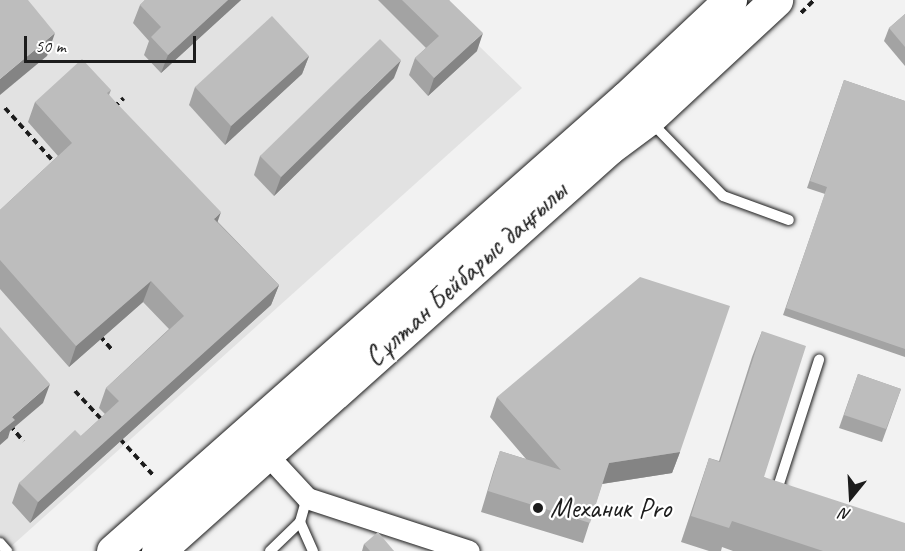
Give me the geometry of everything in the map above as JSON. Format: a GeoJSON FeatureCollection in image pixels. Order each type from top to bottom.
{"type":"FeatureCollection","features":[{"type":"Feature","properties":{"kind":"main road","name":"Сұлтан Бейбарыс даңғылы"},"geometry":{"type":"LineString","coordinates":[[158,551],[255,443],[730,0]]}},
{"type":"Feature","properties":{"kind":"main road","name":"Сұлтан Бейбарыс даңғылы"},"geometry":{"type":"LineString","coordinates":[[113,551],[255,443],[609,148],[648,119],[776,0]]}},
{"type":"Feature","properties":{"kind":"street"},"geometry":{"type":"LineString","coordinates":[[255,443],[307,498],[469,551]]}},
{"type":"Feature","properties":{"kind":"lane"},"geometry":{"type":"LineString","coordinates":[[648,119],[723,196],[789,220]]}},
{"type":"Feature","properties":{"kind":"lane"},"geometry":{"type":"LineString","coordinates":[[799,497],[777,490],[819,360]]}},
{"type":"Feature","properties":{"kind":"lane"},"geometry":{"type":"LineString","coordinates":[[270,551],[300,522],[307,498]]}},
{"type":"Feature","properties":{"kind":"lane"},"geometry":{"type":"LineString","coordinates":[[300,522],[313,551]]}},
{"type":"Feature","properties":{"kind":"lane"},"geometry":{"type":"LineString","coordinates":[[0,543],[7,551]]}},
{"type":"Feature","properties":{"kind":"path"},"geometry":{"type":"LineString","coordinates":[[106,114],[124,98]]}},
{"type":"Feature","properties":{"kind":"path"},"geometry":{"type":"LineString","coordinates":[[5,108],[63,172]]}},
{"type":"Feature","properties":{"kind":"path"},"geometry":{"type":"LineString","coordinates":[[55,163],[63,155]]}},
{"type":"Feature","properties":{"kind":"path"},"geometry":{"type":"LineString","coordinates":[[98,335],[113,351]]}},
{"type":"Feature","properties":{"kind":"path"},"geometry":{"type":"LineString","coordinates":[[75,391],[106,425]]}},
{"type":"Feature","properties":{"kind":"path"},"geometry":{"type":"LineString","coordinates":[[8,423],[23,441]]}},
{"type":"Feature","properties":{"kind":"path"},"geometry":{"type":"LineString","coordinates":[[114,433],[162,484]]}},
{"type":"Feature","properties":{"kind":"shaded area"},"geometry":{"type":"Polygon","coordinates":[[[0,0],[432,0],[522,88],[6,551],[0,551],[0,0]]]}},
{"type":"Feature","properties":{"kind":"building"},"geometry":{"type":"Polygon","coordinates":[[[0,0],[28,0],[55,33],[0,79],[0,0]]]}},
{"type":"Feature","properties":{"kind":"building"},"geometry":{"type":"Polygon","coordinates":[[[145,0],[228,0],[168,55],[151,37],[161,27],[140,5],[145,0]]]}},
{"type":"Feature","properties":{"kind":"building"},"geometry":{"type":"Polygon","coordinates":[[[402,0],[449,0],[483,33],[434,78],[415,58],[439,36],[402,0]]]}},
{"type":"Feature","properties":{"kind":"building"},"geometry":{"type":"Polygon","coordinates":[[[905,14],[905,47],[889,28],[905,14]]]}},
{"type":"Feature","properties":{"kind":"building"},"geometry":{"type":"Polygon","coordinates":[[[272,16],[309,56],[231,126],[195,87],[272,16]]]}},
{"type":"Feature","properties":{"kind":"building"},"geometry":{"type":"Polygon","coordinates":[[[380,39],[401,60],[281,177],[260,156],[380,39]]]}},
{"type":"Feature","properties":{"kind":"building"},"geometry":{"type":"Polygon","coordinates":[[[82,59],[111,90],[107,93],[221,212],[214,219],[279,285],[38,502],[19,483],[75,430],[81,436],[119,401],[106,388],[184,316],[151,281],[76,346],[0,260],[0,210],[72,143],[35,102],[82,59]]]}},
{"type":"Feature","properties":{"kind":"building"},"geometry":{"type":"Polygon","coordinates":[[[844,80],[905,101],[905,349],[786,308],[827,187],[810,181],[844,80]]]}},
{"type":"Feature","properties":{"kind":"building"},"geometry":{"type":"Polygon","coordinates":[[[640,277],[730,306],[680,452],[609,463],[590,523],[488,491],[500,451],[561,470],[497,397],[640,277]]]}},
{"type":"Feature","properties":{"kind":"building"},"geometry":{"type":"Polygon","coordinates":[[[0,327],[50,384],[12,417],[15,420],[0,432],[0,327]]]}},
{"type":"Feature","properties":{"kind":"building"},"geometry":{"type":"Polygon","coordinates":[[[762,331],[806,346],[764,477],[905,523],[905,551],[823,551],[732,521],[729,528],[691,516],[709,458],[720,462],[762,331]]]}},
{"type":"Feature","properties":{"kind":"building"},"geometry":{"type":"Polygon","coordinates":[[[858,374],[901,389],[886,429],[844,415],[858,374]]]}},
{"type":"Feature","properties":{"kind":"building"},"geometry":{"type":"Polygon","coordinates":[[[378,532],[394,551],[370,551],[364,544],[378,532]]]}},
{"type":"Feature","properties":{"kind":"place","name":"Механик Pro"},"geometry":{"type":"Point","coordinates":[538,508]}}]}
